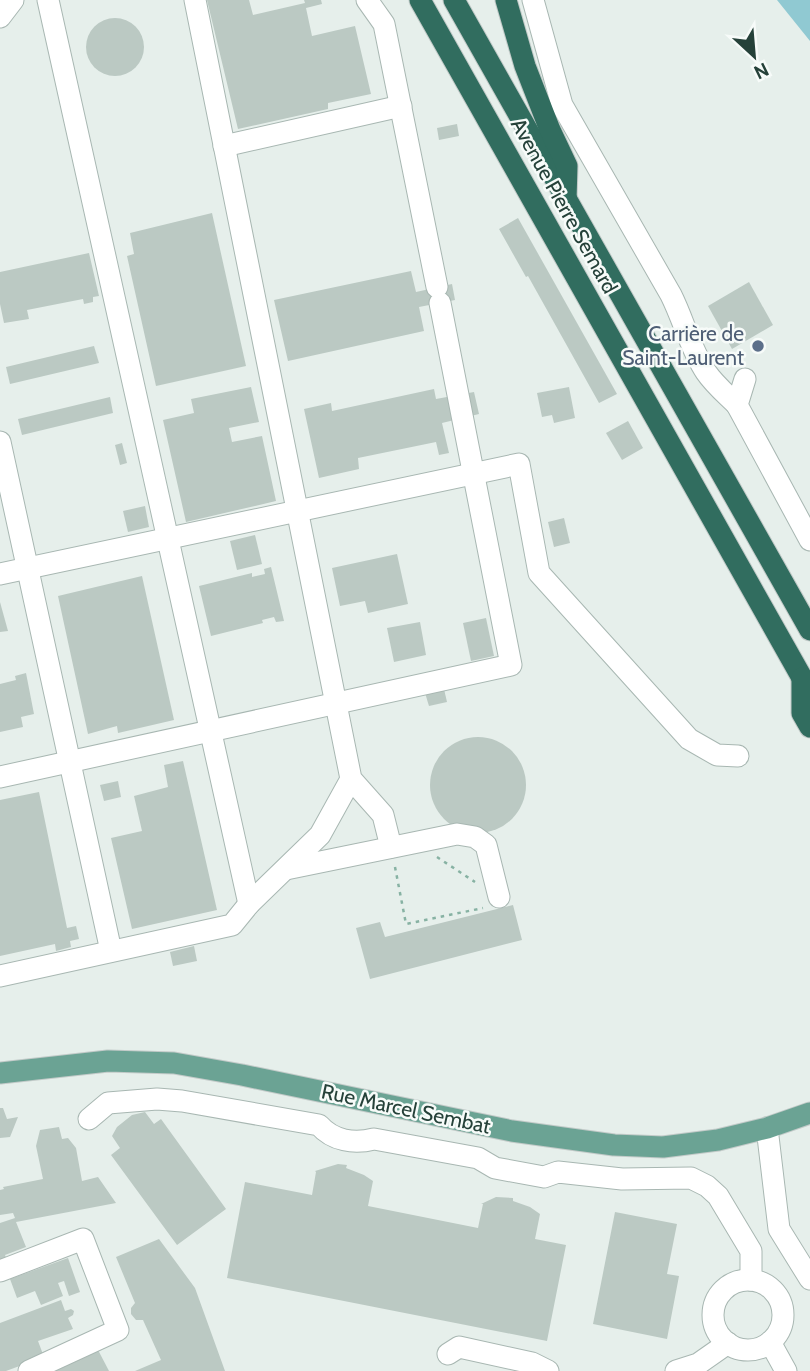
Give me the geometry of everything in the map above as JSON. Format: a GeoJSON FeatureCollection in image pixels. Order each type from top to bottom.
{"type":"FeatureCollection","features":[{"type":"Feature","properties":{"kind":"highway","name":"Avenue Pierre Semard"},"geometry":{"type":"LineString","coordinates":[[419,0],[806,685]]}},
{"type":"Feature","properties":{"kind":"highway","name":"Avenue Pierre Semard"},"geometry":{"type":"LineString","coordinates":[[454,0],[810,630]]}},
{"type":"Feature","properties":{"kind":"highway"},"geometry":{"type":"LineString","coordinates":[[506,0],[525,66],[567,166],[566,200]]}},
{"type":"Feature","properties":{"kind":"highway"},"geometry":{"type":"LineString","coordinates":[[806,685],[802,713],[810,727]]}},
{"type":"Feature","properties":{"kind":"main road","name":"Rue Marcel Sembat"},"geometry":{"type":"LineString","coordinates":[[0,1073],[108,1061],[174,1063],[512,1131],[614,1145],[663,1147],[718,1140],[767,1128],[810,1113]]}},
{"type":"Feature","properties":{"kind":"street"},"geometry":{"type":"LineString","coordinates":[[0,17],[13,0]]}},
{"type":"Feature","properties":{"kind":"street"},"geometry":{"type":"LineString","coordinates":[[48,0],[249,904]]}},
{"type":"Feature","properties":{"kind":"street"},"geometry":{"type":"LineString","coordinates":[[195,0],[351,779],[383,815],[391,847]]}},
{"type":"Feature","properties":{"kind":"street"},"geometry":{"type":"LineString","coordinates":[[0,777],[511,665],[384,24],[368,0]]}},
{"type":"Feature","properties":{"kind":"street"},"geometry":{"type":"LineString","coordinates":[[533,0],[562,105],[676,306],[688,339],[707,374],[737,405],[810,540]]}},
{"type":"Feature","properties":{"kind":"street"},"geometry":{"type":"LineString","coordinates":[[225,146],[401,106]]}},
{"type":"Feature","properties":{"kind":"street"},"geometry":{"type":"LineString","coordinates":[[737,405],[744,379]]}},
{"type":"Feature","properties":{"kind":"street"},"geometry":{"type":"LineString","coordinates":[[0,442],[111,951]]}},
{"type":"Feature","properties":{"kind":"street"},"geometry":{"type":"LineString","coordinates":[[0,574],[519,464],[539,573],[689,739],[717,755],[738,756]]}},
{"type":"Feature","properties":{"kind":"street"},"geometry":{"type":"LineString","coordinates":[[0,975],[232,925],[249,904],[320,835],[351,779]]}},
{"type":"Feature","properties":{"kind":"street"},"geometry":{"type":"LineString","coordinates":[[286,869],[457,834],[475,837],[486,845],[491,902]]}},
{"type":"Feature","properties":{"kind":"street"},"geometry":{"type":"LineString","coordinates":[[89,1119],[108,1103],[182,1101],[319,1125],[328,1136],[360,1143],[374,1139],[478,1158],[495,1168],[544,1177],[558,1172],[622,1179],[691,1178],[707,1186],[718,1196],[751,1251],[751,1280]]}},
{"type":"Feature","properties":{"kind":"street"},"geometry":{"type":"LineString","coordinates":[[767,1128],[779,1228],[810,1279],[779,1299]]}},
{"type":"Feature","properties":{"kind":"street"},"geometry":{"type":"LineString","coordinates":[[0,1271],[83,1239],[118,1330],[29,1371]]}},
{"type":"Feature","properties":{"kind":"street"},"geometry":{"type":"LineString","coordinates":[[739,1281],[763,1283],[779,1299],[783,1311],[782,1323],[777,1333],[760,1348],[749,1350],[728,1343],[715,1326],[713,1315],[720,1294],[739,1281]]}},
{"type":"Feature","properties":{"kind":"street"},"geometry":{"type":"LineString","coordinates":[[769,1342],[786,1371]]}},
{"type":"Feature","properties":{"kind":"street"},"geometry":{"type":"LineString","coordinates":[[676,1371],[698,1364],[728,1343]]}},
{"type":"Feature","properties":{"kind":"street"},"geometry":{"type":"LineString","coordinates":[[448,1354],[459,1347],[532,1363],[548,1371]]}},
{"type":"Feature","properties":{"kind":"path"},"geometry":{"type":"LineString","coordinates":[[414,842],[491,902]]}},
{"type":"Feature","properties":{"kind":"path"},"geometry":{"type":"LineString","coordinates":[[391,847],[406,924],[491,902]]}},
{"type":"Feature","properties":{"kind":"water"},"geometry":{"type":"Polygon","coordinates":[[[777,0],[810,0],[810,41],[777,0]]]}},
{"type":"Feature","properties":{"kind":"building"},"geometry":{"type":"Polygon","coordinates":[[[207,0],[249,0],[253,15],[305,3],[304,0],[321,0],[322,4],[306,8],[312,36],[355,26],[371,94],[328,103],[328,109],[238,129],[207,0]]]}},
{"type":"Feature","properties":{"kind":"building"},"geometry":{"type":"Polygon","coordinates":[[[115,18],[136,26],[144,47],[136,68],[115,76],[94,68],[86,47],[94,26],[115,18]]]}},
{"type":"Feature","properties":{"kind":"building"},"geometry":{"type":"Polygon","coordinates":[[[457,124],[459,136],[439,140],[437,128],[457,124]]]}},
{"type":"Feature","properties":{"kind":"building"},"geometry":{"type":"Polygon","coordinates":[[[212,213],[246,366],[156,386],[127,256],[134,254],[130,233],[212,213]]]}},
{"type":"Feature","properties":{"kind":"building"},"geometry":{"type":"Polygon","coordinates":[[[518,218],[617,394],[599,403],[499,229],[518,218]]]}},
{"type":"Feature","properties":{"kind":"building"},"geometry":{"type":"Polygon","coordinates":[[[89,253],[99,296],[93,297],[93,302],[84,304],[83,299],[27,310],[29,319],[4,323],[0,304],[0,272],[89,253]]]}},
{"type":"Feature","properties":{"kind":"building"},"geometry":{"type":"Polygon","coordinates":[[[411,271],[416,292],[452,284],[455,300],[419,307],[424,331],[288,361],[274,300],[411,271]]]}},
{"type":"Feature","properties":{"kind":"building"},"geometry":{"type":"Polygon","coordinates":[[[749,282],[773,325],[732,349],[708,306],[749,282]]]}},
{"type":"Feature","properties":{"kind":"building"},"geometry":{"type":"Polygon","coordinates":[[[94,346],[99,363],[10,384],[6,367],[94,346]]]}},
{"type":"Feature","properties":{"kind":"building"},"geometry":{"type":"Polygon","coordinates":[[[251,387],[259,422],[229,428],[232,442],[262,436],[276,501],[186,522],[163,420],[194,413],[191,399],[251,387]]]}},
{"type":"Feature","properties":{"kind":"building"},"geometry":{"type":"Polygon","coordinates":[[[569,387],[575,418],[554,423],[552,415],[542,417],[537,393],[569,387]]]}},
{"type":"Feature","properties":{"kind":"building"},"geometry":{"type":"Polygon","coordinates":[[[434,389],[436,399],[474,392],[479,414],[442,423],[449,453],[439,455],[436,442],[358,458],[359,469],[319,478],[304,409],[331,403],[332,411],[434,389]]]}},
{"type":"Feature","properties":{"kind":"building"},"geometry":{"type":"Polygon","coordinates":[[[110,397],[113,413],[22,435],[18,419],[110,397]]]}},
{"type":"Feature","properties":{"kind":"building"},"geometry":{"type":"Polygon","coordinates":[[[628,421],[643,448],[622,460],[606,433],[628,421]]]}},
{"type":"Feature","properties":{"kind":"building"},"geometry":{"type":"Polygon","coordinates":[[[122,443],[127,463],[120,465],[115,445],[122,443]]]}},
{"type":"Feature","properties":{"kind":"building"},"geometry":{"type":"Polygon","coordinates":[[[145,506],[149,527],[128,532],[123,511],[145,506]]]}},
{"type":"Feature","properties":{"kind":"building"},"geometry":{"type":"Polygon","coordinates":[[[564,518],[570,543],[554,547],[548,522],[564,518]]]}},
{"type":"Feature","properties":{"kind":"building"},"geometry":{"type":"Polygon","coordinates":[[[255,535],[262,564],[237,570],[230,541],[255,535]]]}},
{"type":"Feature","properties":{"kind":"building"},"geometry":{"type":"Polygon","coordinates":[[[397,554],[408,604],[368,613],[365,601],[340,606],[332,568],[397,554]]]}},
{"type":"Feature","properties":{"kind":"building"},"geometry":{"type":"Polygon","coordinates":[[[271,567],[284,621],[276,622],[274,617],[262,620],[263,623],[211,636],[199,586],[252,573],[252,577],[265,574],[264,569],[271,567]]]}},
{"type":"Feature","properties":{"kind":"building"},"geometry":{"type":"Polygon","coordinates":[[[142,576],[174,720],[118,733],[117,726],[88,734],[58,596],[142,576]]]}},
{"type":"Feature","properties":{"kind":"building"},"geometry":{"type":"Polygon","coordinates":[[[0,602],[8,631],[0,632],[0,602]]]}},
{"type":"Feature","properties":{"kind":"building"},"geometry":{"type":"Polygon","coordinates":[[[486,618],[494,656],[471,661],[463,623],[486,618]]]}},
{"type":"Feature","properties":{"kind":"building"},"geometry":{"type":"Polygon","coordinates":[[[420,622],[426,655],[394,662],[387,628],[420,622]]]}},
{"type":"Feature","properties":{"kind":"building"},"geometry":{"type":"Polygon","coordinates":[[[26,673],[34,714],[21,717],[23,727],[0,732],[0,684],[16,680],[15,676],[26,673]]]}},
{"type":"Feature","properties":{"kind":"building"},"geometry":{"type":"Polygon","coordinates":[[[444,689],[447,702],[429,706],[425,693],[444,689]]]}},
{"type":"Feature","properties":{"kind":"building"},"geometry":{"type":"Polygon","coordinates":[[[478,737],[497,740],[512,751],[523,766],[526,785],[523,804],[512,819],[497,830],[478,833],[459,830],[444,819],[433,804],[430,785],[433,766],[444,751],[459,740],[478,737]]]}},
{"type":"Feature","properties":{"kind":"building"},"geometry":{"type":"Polygon","coordinates":[[[183,761],[217,910],[132,929],[111,838],[142,831],[134,796],[168,787],[164,765],[183,761]]]}},
{"type":"Feature","properties":{"kind":"building"},"geometry":{"type":"Polygon","coordinates":[[[118,781],[121,797],[104,801],[100,785],[118,781]]]}},
{"type":"Feature","properties":{"kind":"building"},"geometry":{"type":"Polygon","coordinates":[[[39,792],[67,928],[76,926],[79,939],[70,941],[71,947],[56,951],[55,944],[0,956],[0,800],[39,792]]]}},
{"type":"Feature","properties":{"kind":"building"},"geometry":{"type":"Polygon","coordinates":[[[513,905],[522,940],[370,979],[356,928],[380,922],[385,937],[513,905]]]}},
{"type":"Feature","properties":{"kind":"building"},"geometry":{"type":"Polygon","coordinates":[[[194,946],[197,961],[173,966],[170,952],[194,946]]]}},
{"type":"Feature","properties":{"kind":"building"},"geometry":{"type":"Polygon","coordinates":[[[0,1108],[3,1108],[7,1119],[18,1117],[10,1137],[0,1138],[0,1108]]]}},
{"type":"Feature","properties":{"kind":"building"},"geometry":{"type":"Polygon","coordinates":[[[145,1112],[154,1124],[161,1119],[226,1209],[177,1245],[111,1155],[120,1148],[112,1136],[117,1127],[132,1115],[145,1112]]]}},
{"type":"Feature","properties":{"kind":"building"},"geometry":{"type":"Polygon","coordinates":[[[59,1127],[62,1139],[68,1138],[76,1148],[82,1181],[98,1177],[116,1203],[16,1222],[26,1247],[5,1255],[7,1260],[0,1263],[0,1223],[15,1218],[13,1213],[0,1215],[0,1190],[4,1189],[3,1187],[43,1179],[36,1146],[40,1130],[59,1127]]]}},
{"type":"Feature","properties":{"kind":"building"},"geometry":{"type":"Polygon","coordinates":[[[338,1164],[347,1165],[346,1168],[373,1181],[368,1206],[478,1228],[481,1204],[496,1197],[513,1198],[513,1201],[540,1214],[535,1239],[566,1245],[547,1341],[227,1278],[245,1182],[312,1195],[315,1171],[338,1164]]]}},
{"type":"Feature","properties":{"kind":"building"},"geometry":{"type":"Polygon","coordinates":[[[615,1212],[677,1224],[667,1274],[679,1276],[667,1339],[593,1324],[615,1212]]]}},
{"type":"Feature","properties":{"kind":"building"},"geometry":{"type":"Polygon","coordinates":[[[159,1239],[195,1288],[225,1371],[135,1371],[161,1360],[143,1320],[136,1320],[131,1314],[135,1303],[116,1257],[159,1239]]]}},
{"type":"Feature","properties":{"kind":"building"},"geometry":{"type":"Polygon","coordinates":[[[68,1258],[80,1292],[69,1296],[64,1281],[58,1283],[63,1296],[41,1305],[35,1291],[17,1298],[10,1279],[68,1258]]]}},
{"type":"Feature","properties":{"kind":"building"},"geometry":{"type":"Polygon","coordinates":[[[61,1300],[65,1311],[74,1311],[68,1318],[73,1329],[38,1341],[44,1357],[0,1371],[0,1323],[61,1300]]]}},
{"type":"Feature","properties":{"kind":"building"},"geometry":{"type":"Polygon","coordinates":[[[97,1348],[109,1371],[57,1371],[56,1368],[97,1348]]]}},
{"type":"Feature","properties":{"kind":"place","name":"Carrière de Saint-Laurent"},"geometry":{"type":"Point","coordinates":[758,346]}}]}
